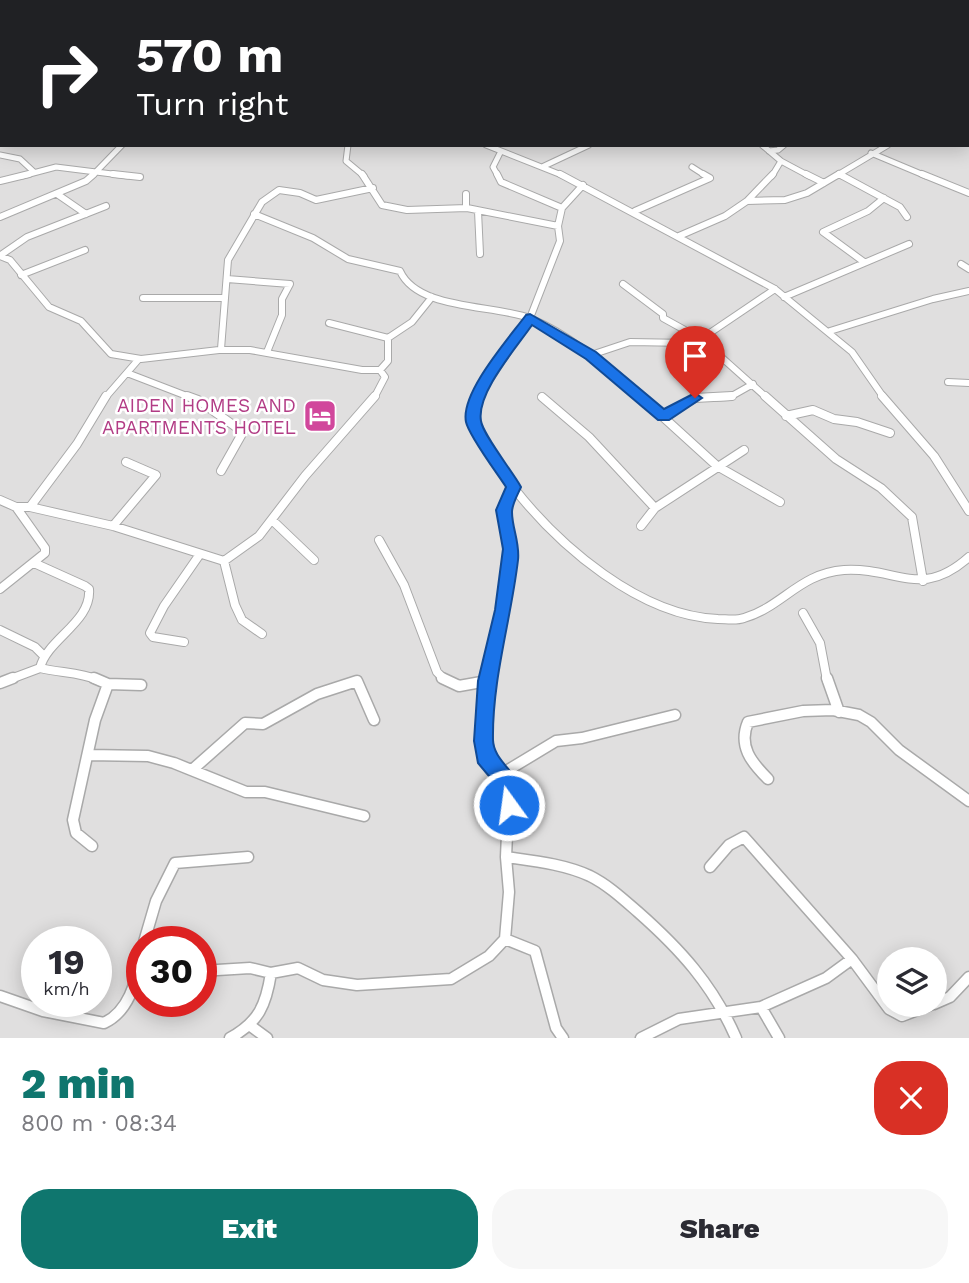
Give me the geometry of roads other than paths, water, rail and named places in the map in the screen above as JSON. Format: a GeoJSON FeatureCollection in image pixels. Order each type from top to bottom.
{"type":"FeatureCollection","features":[{"type":"Feature","properties":{"kind":"street"},"geometry":{"type":"LineString","coordinates":[[0,217],[86,181],[120,147]]}},
{"type":"Feature","properties":{"kind":"street"},"geometry":{"type":"LineString","coordinates":[[348,147],[346,161],[367,178],[382,205],[410,211],[466,205],[478,211],[558,226]]}},
{"type":"Feature","properties":{"kind":"street"},"geometry":{"type":"LineString","coordinates":[[491,147],[583,185],[775,289],[830,331],[852,352],[872,384],[916,432],[969,511]]}},
{"type":"Feature","properties":{"kind":"street"},"geometry":{"type":"LineString","coordinates":[[542,167],[585,147]]}},
{"type":"Feature","properties":{"kind":"street"},"geometry":{"type":"LineString","coordinates":[[764,147],[781,161],[824,183]]}},
{"type":"Feature","properties":{"kind":"street"},"geometry":{"type":"LineString","coordinates":[[769,151],[782,147]]}},
{"type":"Feature","properties":{"kind":"street"},"geometry":{"type":"LineString","coordinates":[[747,201],[785,200],[807,193],[884,147]]}},
{"type":"Feature","properties":{"kind":"street"},"geometry":{"type":"LineString","coordinates":[[501,151],[493,167],[502,182],[562,208]]}},
{"type":"Feature","properties":{"kind":"street"},"geometry":{"type":"LineString","coordinates":[[871,153],[969,193]]}},
{"type":"Feature","properties":{"kind":"street"},"geometry":{"type":"LineString","coordinates":[[0,155],[20,159],[34,172]]}},
{"type":"Feature","properties":{"kind":"street"},"geometry":{"type":"LineString","coordinates":[[679,236],[725,216],[747,201],[749,196],[772,176],[781,161]]}},
{"type":"Feature","properties":{"kind":"street"},"geometry":{"type":"LineString","coordinates":[[0,181],[56,167],[140,177]]}},
{"type":"Feature","properties":{"kind":"street"},"geometry":{"type":"LineString","coordinates":[[635,211],[710,178],[692,167]]}},
{"type":"Feature","properties":{"kind":"street"},"geometry":{"type":"LineString","coordinates":[[839,174],[900,207],[907,217]]}},
{"type":"Feature","properties":{"kind":"street"},"geometry":{"type":"LineString","coordinates":[[583,185],[562,208],[558,226],[560,241],[554,262],[530,318],[481,390],[474,407],[474,423],[513,487],[548,529],[589,561],[654,604],[678,614],[717,619],[743,619],[795,584],[828,572],[847,569],[923,581],[942,579],[958,570],[969,557]]}},
{"type":"Feature","properties":{"kind":"street"},"geometry":{"type":"LineString","coordinates":[[220,349],[229,260],[262,201],[279,190],[300,193],[316,200],[373,188]]}},
{"type":"Feature","properties":{"kind":"street"},"geometry":{"type":"LineString","coordinates":[[57,194],[86,214]]}},
{"type":"Feature","properties":{"kind":"street"},"geometry":{"type":"LineString","coordinates":[[466,194],[466,205]]}},
{"type":"Feature","properties":{"kind":"street"},"geometry":{"type":"LineString","coordinates":[[864,262],[823,232],[868,211],[884,198]]}},
{"type":"Feature","properties":{"kind":"street"},"geometry":{"type":"LineString","coordinates":[[0,256],[27,237],[106,206]]}},
{"type":"Feature","properties":{"kind":"street"},"geometry":{"type":"LineString","coordinates":[[478,211],[480,254]]}},
{"type":"Feature","properties":{"kind":"street"},"geometry":{"type":"LineString","coordinates":[[254,214],[313,238],[348,259],[400,271],[404,280],[417,292],[530,318],[591,355],[717,466],[780,502]]}},
{"type":"Feature","properties":{"kind":"street"},"geometry":{"type":"LineString","coordinates":[[785,297],[909,243]]}},
{"type":"Feature","properties":{"kind":"street"},"geometry":{"type":"LineString","coordinates":[[21,275],[85,250]]}},
{"type":"Feature","properties":{"kind":"street"},"geometry":{"type":"LineString","coordinates":[[0,256],[10,260],[54,311],[71,315],[89,327],[107,352],[138,360],[220,349],[267,352],[362,370],[380,370],[388,361],[388,338]]}},
{"type":"Feature","properties":{"kind":"street"},"geometry":{"type":"LineString","coordinates":[[961,264],[969,268]]}},
{"type":"Feature","properties":{"kind":"street"},"geometry":{"type":"LineString","coordinates":[[227,279],[290,284],[282,299],[282,315],[267,352]]}},
{"type":"Feature","properties":{"kind":"street"},"geometry":{"type":"LineString","coordinates":[[623,284],[663,314],[663,318],[701,339],[836,460],[892,497],[912,517],[923,581]]}},
{"type":"Feature","properties":{"kind":"street"},"geometry":{"type":"LineString","coordinates":[[591,355],[630,342],[688,343],[701,339],[775,289]]}},
{"type":"Feature","properties":{"kind":"street"},"geometry":{"type":"LineString","coordinates":[[830,331],[933,299],[969,291]]}},
{"type":"Feature","properties":{"kind":"street"},"geometry":{"type":"LineString","coordinates":[[329,323],[342,323],[369,336],[388,338],[412,322],[432,297]]}},
{"type":"Feature","properties":{"kind":"street"},"geometry":{"type":"LineString","coordinates":[[143,298],[224,298]]}},
{"type":"Feature","properties":{"kind":"street"},"geometry":{"type":"LineString","coordinates":[[30,507],[77,444],[107,395],[138,360]]}},
{"type":"Feature","properties":{"kind":"street"},"geometry":{"type":"LineString","coordinates":[[0,500],[16,507],[30,507],[113,526],[224,561],[250,544],[272,520],[306,474],[321,462],[378,392],[385,377],[380,370]]}},
{"type":"Feature","properties":{"kind":"street"},"geometry":{"type":"LineString","coordinates":[[127,373],[198,400],[243,432],[221,471]]}},
{"type":"Feature","properties":{"kind":"street"},"geometry":{"type":"LineString","coordinates":[[948,382],[969,383]]}},
{"type":"Feature","properties":{"kind":"street"},"geometry":{"type":"LineString","coordinates":[[663,416],[695,398],[730,397],[753,384]]}},
{"type":"Feature","properties":{"kind":"street"},"geometry":{"type":"LineString","coordinates":[[542,397],[589,437],[655,508]]}},
{"type":"Feature","properties":{"kind":"street"},"geometry":{"type":"LineString","coordinates":[[786,416],[813,410],[834,419],[857,422],[890,433]]}},
{"type":"Feature","properties":{"kind":"street"},"geometry":{"type":"LineString","coordinates":[[641,526],[655,508],[744,450]]}},
{"type":"Feature","properties":{"kind":"street"},"geometry":{"type":"LineString","coordinates":[[113,526],[156,475],[127,462]]}},
{"type":"Feature","properties":{"kind":"street"},"geometry":{"type":"LineString","coordinates":[[217,970],[250,968],[271,973],[298,968],[323,980],[357,985],[451,979],[488,956],[505,939],[509,892],[506,856],[509,788],[504,776],[485,757],[487,681],[504,610],[511,549],[504,510],[513,487]]}},
{"type":"Feature","properties":{"kind":"street"},"geometry":{"type":"LineString","coordinates":[[0,589],[45,553],[45,548],[16,507]]}},
{"type":"Feature","properties":{"kind":"street"},"geometry":{"type":"LineString","coordinates":[[272,520],[314,560]]}},
{"type":"Feature","properties":{"kind":"street"},"geometry":{"type":"LineString","coordinates":[[379,540],[404,584],[443,681],[453,686],[487,681]]}},
{"type":"Feature","properties":{"kind":"street"},"geometry":{"type":"LineString","coordinates":[[184,642],[153,637],[150,633],[164,606],[200,554]]}},
{"type":"Feature","properties":{"kind":"street"},"geometry":{"type":"LineString","coordinates":[[224,561],[235,605],[243,620],[262,634]]}},
{"type":"Feature","properties":{"kind":"street"},"geometry":{"type":"LineString","coordinates":[[34,563],[85,586],[90,592],[90,599],[66,635],[43,655],[40,667]]}},
{"type":"Feature","properties":{"kind":"street"},"geometry":{"type":"LineString","coordinates":[[803,613],[820,643],[828,685],[839,712]]}},
{"type":"Feature","properties":{"kind":"street"},"geometry":{"type":"LineString","coordinates":[[0,629],[35,647],[43,655]]}},
{"type":"Feature","properties":{"kind":"street"},"geometry":{"type":"LineString","coordinates":[[0,683],[40,667],[64,674],[84,674],[108,684],[141,685]]}},
{"type":"Feature","properties":{"kind":"street"},"geometry":{"type":"LineString","coordinates":[[192,770],[245,723],[263,724],[317,694],[350,681],[360,684],[374,720]]}},
{"type":"Feature","properties":{"kind":"street"},"geometry":{"type":"LineString","coordinates":[[92,846],[76,833],[73,820],[95,720],[108,684]]}},
{"type":"Feature","properties":{"kind":"street"},"geometry":{"type":"LineString","coordinates":[[768,779],[748,760],[743,731],[748,722],[785,712],[839,712],[857,714],[868,720],[897,749],[969,801]]}},
{"type":"Feature","properties":{"kind":"street"},"geometry":{"type":"LineString","coordinates":[[504,776],[508,770],[556,741],[582,738],[675,715]]}},
{"type":"Feature","properties":{"kind":"street"},"geometry":{"type":"LineString","coordinates":[[89,755],[148,757],[192,770],[246,792],[265,793],[364,816]]}},
{"type":"Feature","properties":{"kind":"street"},"geometry":{"type":"LineString","coordinates":[[710,867],[739,837],[744,837],[852,959],[877,993]]}},
{"type":"Feature","properties":{"kind":"street"},"geometry":{"type":"LineString","coordinates":[[506,856],[568,868],[592,877],[614,891],[694,964],[725,1010],[736,1038]]}},
{"type":"Feature","properties":{"kind":"street"},"geometry":{"type":"LineString","coordinates":[[148,926],[168,873],[175,863],[248,857]]}},
{"type":"Feature","properties":{"kind":"street"},"geometry":{"type":"LineString","coordinates":[[505,939],[535,951],[556,1028],[563,1038]]}},
{"type":"Feature","properties":{"kind":"street"},"geometry":{"type":"LineString","coordinates":[[641,1038],[679,1019],[725,1010],[761,1007],[826,978],[852,959]]}},
{"type":"Feature","properties":{"kind":"street"},"geometry":{"type":"LineString","coordinates":[[230,1038],[252,1027],[267,1003],[271,973]]}},
{"type":"Feature","properties":{"kind":"street"},"geometry":{"type":"LineString","coordinates":[[947,998],[969,977]]}},
{"type":"Feature","properties":{"kind":"street"},"geometry":{"type":"LineString","coordinates":[[0,996],[43,1011],[104,1023],[114,1020],[126,1001]]}},
{"type":"Feature","properties":{"kind":"street"},"geometry":{"type":"LineString","coordinates":[[761,1007],[779,1038]]}},
{"type":"Feature","properties":{"kind":"street"},"geometry":{"type":"LineString","coordinates":[[252,1027],[267,1038]]}},
{"type":"Feature","properties":{"kind":"place","name":"AIDEN HOMES AND APARTMENTS HOTEL"},"geometry":{"type":"Point","coordinates":[320,416]}}]}
